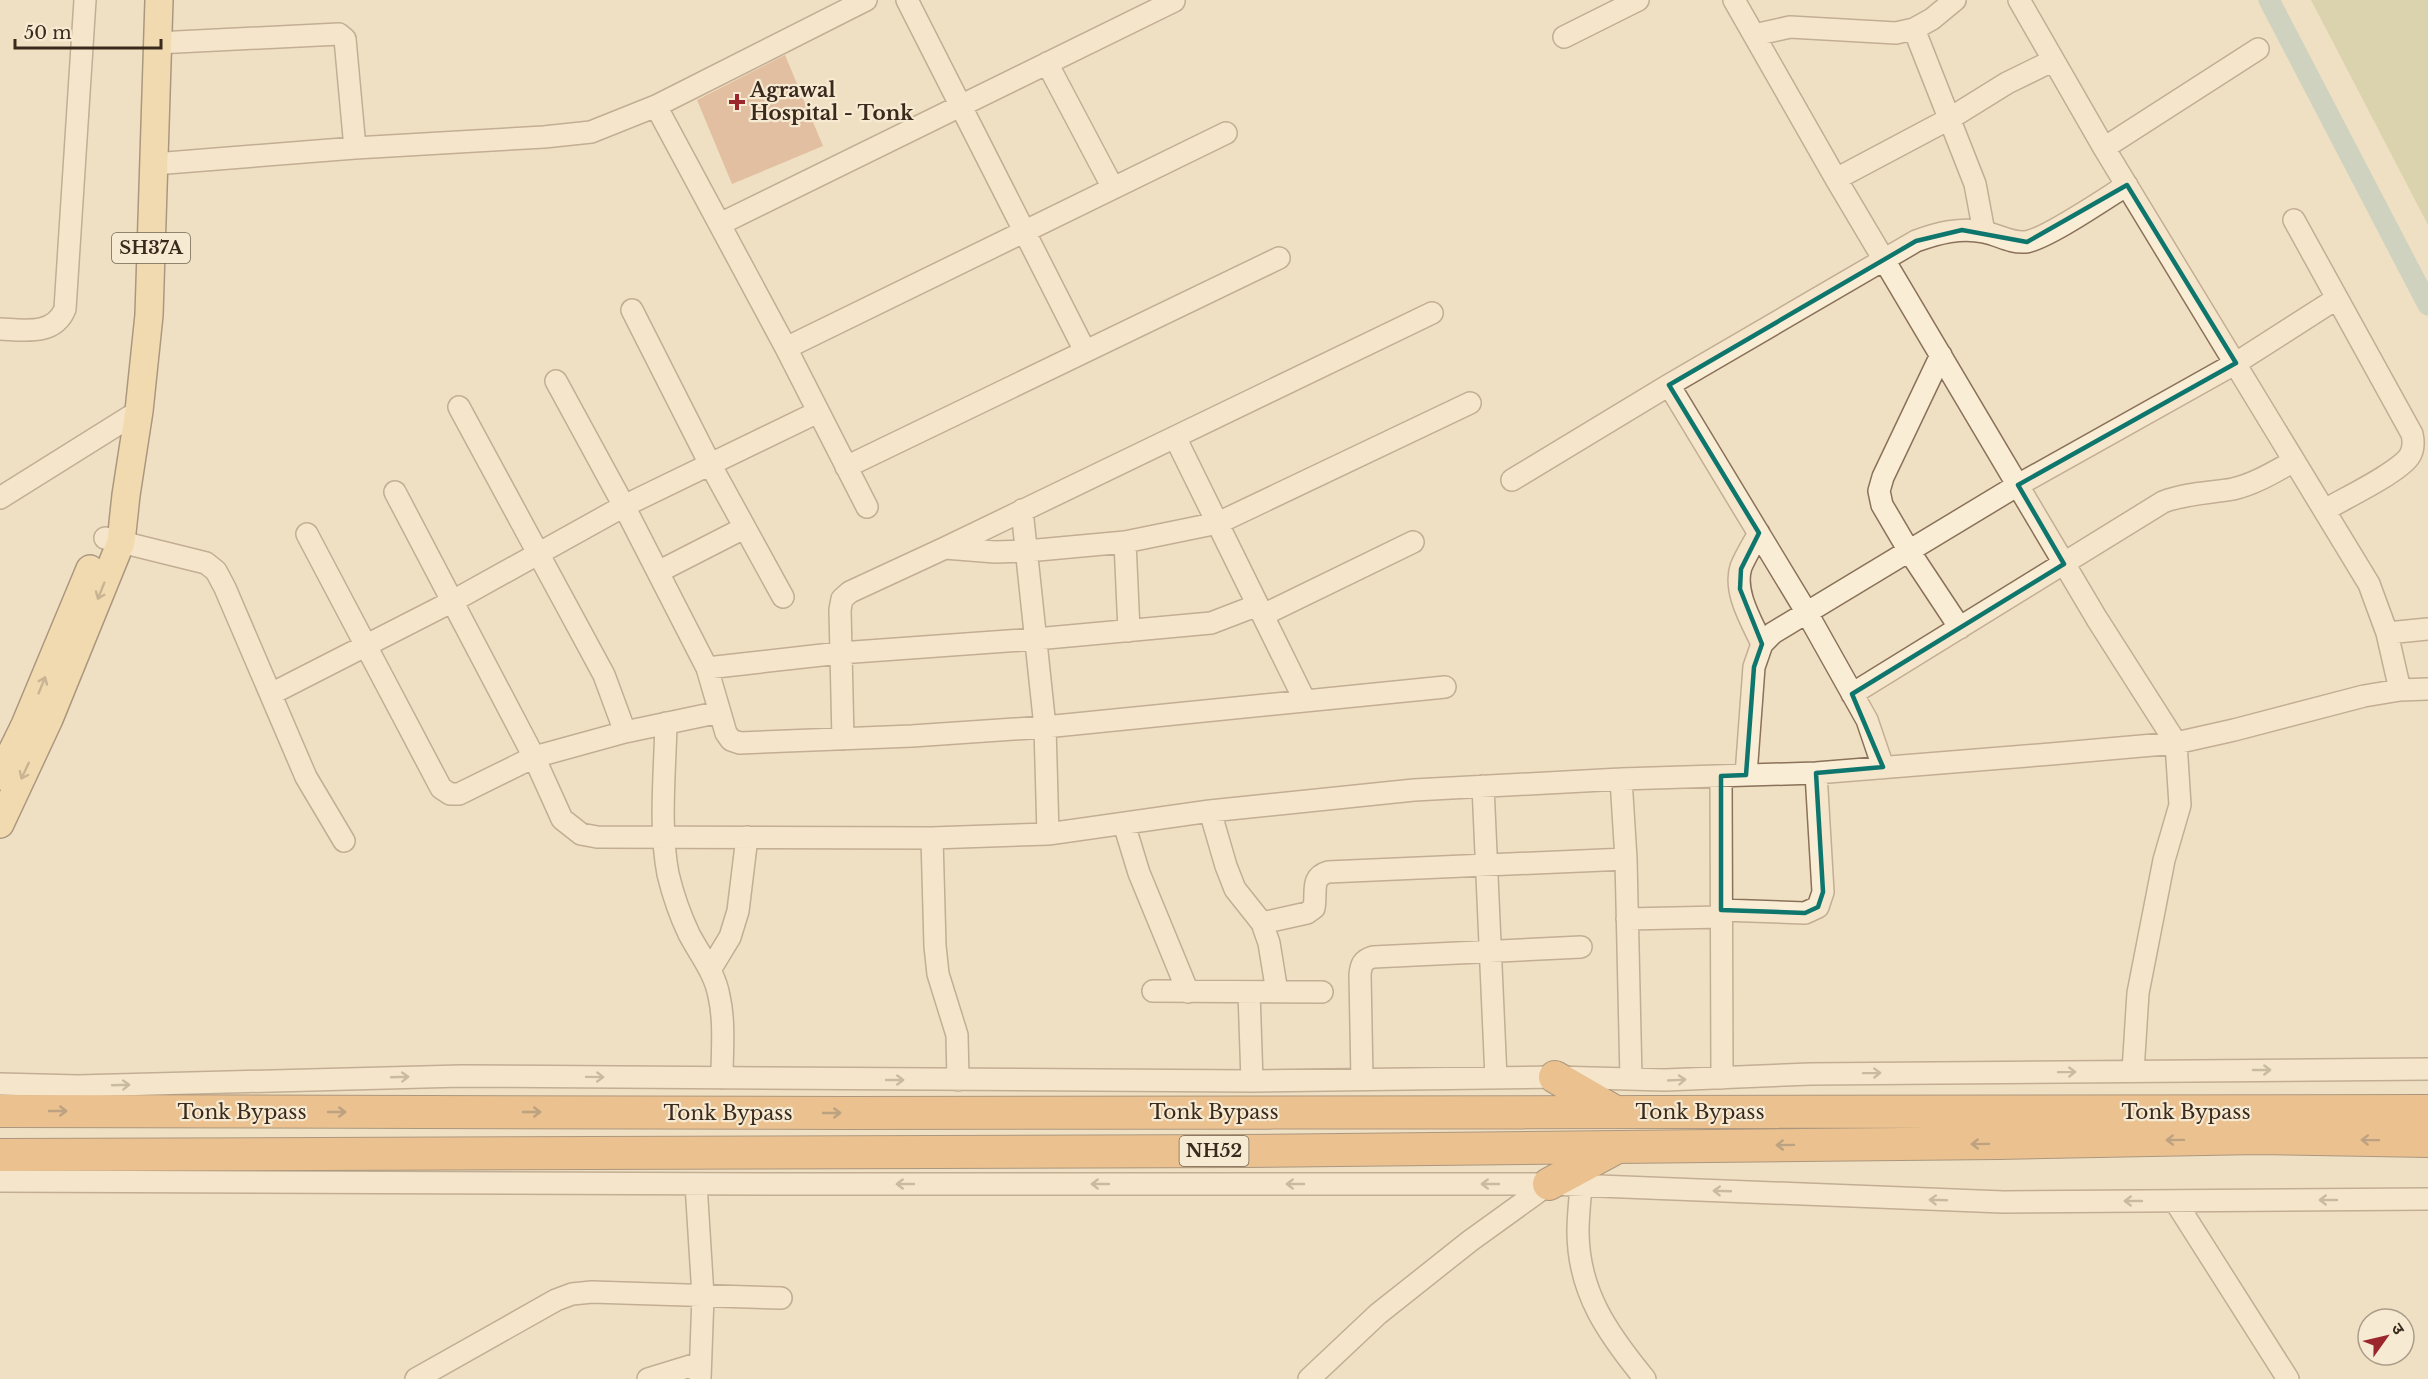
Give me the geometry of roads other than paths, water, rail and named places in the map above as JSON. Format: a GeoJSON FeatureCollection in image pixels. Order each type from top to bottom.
{"type":"FeatureCollection","features":[{"type":"Feature","properties":{"kind":"highway"},"geometry":{"type":"LineString","coordinates":[[1556,1077],[1617,1112]]}},
{"type":"Feature","properties":{"kind":"highway","name":"Tonk Bypass"},"geometry":{"type":"LineString","coordinates":[[0,1111],[848,1113],[2428,1111]]}},
{"type":"Feature","properties":{"kind":"highway","name":"NH52"},"geometry":{"type":"LineString","coordinates":[[0,1155],[1218,1151],[2258,1138],[2428,1141]]}},
{"type":"Feature","properties":{"kind":"highway"},"geometry":{"type":"LineString","coordinates":[[1549,1184],[1617,1147]]}},
{"type":"Feature","properties":{"kind":"main road","name":"SH37A"},"geometry":{"type":"LineString","coordinates":[[0,824],[49,719],[113,540],[126,495],[139,411],[149,315],[159,0]]}},
{"type":"Feature","properties":{"kind":"main road","name":"SH37A"},"geometry":{"type":"LineString","coordinates":[[0,776],[113,540]]}},
{"type":"Feature","properties":{"kind":"street"},"geometry":{"type":"LineString","coordinates":[[0,329],[38,330],[52,326],[61,320],[65,309],[85,0]]}},
{"type":"Feature","properties":{"kind":"street"},"geometry":{"type":"LineString","coordinates":[[154,165],[355,148],[544,137],[591,132],[656,106],[866,0]]}},
{"type":"Feature","properties":{"kind":"street"},"geometry":{"type":"LineString","coordinates":[[907,0],[1085,351]]}},
{"type":"Feature","properties":{"kind":"street"},"geometry":{"type":"LineString","coordinates":[[1564,37],[1638,0]]}},
{"type":"Feature","properties":{"kind":"street"},"geometry":{"type":"LineString","coordinates":[[1734,0],[1836,179],[2064,564],[2176,743],[2180,806],[2164,860],[2138,993],[2133,1071]]}},
{"type":"Feature","properties":{"kind":"street"},"geometry":{"type":"LineString","coordinates":[[1754,35],[1790,27],[1896,33],[1914,29],[1932,19],[1955,0]]}},
{"type":"Feature","properties":{"kind":"street"},"geometry":{"type":"LineString","coordinates":[[2019,0],[2104,148],[2369,584],[2387,633],[2400,690]]}},
{"type":"Feature","properties":{"kind":"street"},"geometry":{"type":"LineString","coordinates":[[720,224],[1174,1]]}},
{"type":"Feature","properties":{"kind":"street"},"geometry":{"type":"LineString","coordinates":[[1914,29],[1975,184],[1984,232]]}},
{"type":"Feature","properties":{"kind":"street"},"geometry":{"type":"LineString","coordinates":[[158,43],[339,34],[345,39],[355,148]]}},
{"type":"Feature","properties":{"kind":"street"},"geometry":{"type":"LineString","coordinates":[[2104,148],[2258,49]]}},
{"type":"Feature","properties":{"kind":"street"},"geometry":{"type":"LineString","coordinates":[[1836,179],[1949,119],[2007,83],[2052,61]]}},
{"type":"Feature","properties":{"kind":"street"},"geometry":{"type":"LineString","coordinates":[[1047,63],[1113,188]]}},
{"type":"Feature","properties":{"kind":"street"},"geometry":{"type":"LineString","coordinates":[[656,106],[786,348],[867,507]]}},
{"type":"Feature","properties":{"kind":"street"},"geometry":{"type":"LineString","coordinates":[[786,348],[1226,133]]}},
{"type":"Feature","properties":{"kind":"street"},"geometry":{"type":"LineString","coordinates":[[1512,480],[1669,385],[1916,241],[1937,234],[1962,230],[1984,232],[2011,241],[2027,242],[2043,236],[2127,185]]}},
{"type":"Feature","properties":{"kind":"street"},"geometry":{"type":"LineString","coordinates":[[2294,220],[2412,434],[2414,445],[2410,456],[2398,467],[2325,510]]}},
{"type":"Feature","properties":{"kind":"street"},"geometry":{"type":"LineString","coordinates":[[846,466],[1279,258]]}},
{"type":"Feature","properties":{"kind":"street"},"geometry":{"type":"LineString","coordinates":[[1746,775],[1754,667],[1762,644],[1773,633],[2018,486],[2236,363],[2336,299]]}},
{"type":"Feature","properties":{"kind":"street"},"geometry":{"type":"LineString","coordinates":[[632,310],[710,464],[783,597]]}},
{"type":"Feature","properties":{"kind":"street"},"geometry":{"type":"LineString","coordinates":[[843,739],[840,610],[842,599],[850,592],[1432,314]]}},
{"type":"Feature","properties":{"kind":"street"},"geometry":{"type":"LineString","coordinates":[[1941,355],[1883,477],[1879,491],[1882,505],[1909,551],[1960,628]]}},
{"type":"Feature","properties":{"kind":"street"},"geometry":{"type":"LineString","coordinates":[[556,381],[624,506],[707,668],[731,740],[740,743],[843,739],[1045,727],[1445,687]]}},
{"type":"Feature","properties":{"kind":"street"},"geometry":{"type":"LineString","coordinates":[[1669,385],[1808,613],[1867,720],[1883,767]]}},
{"type":"Feature","properties":{"kind":"street"},"geometry":{"type":"LineString","coordinates":[[945,548],[984,552],[1027,551],[1125,542],[1218,523],[1470,403]]}},
{"type":"Feature","properties":{"kind":"street"},"geometry":{"type":"LineString","coordinates":[[459,407],[604,675],[625,732]]}},
{"type":"Feature","properties":{"kind":"street"},"geometry":{"type":"LineString","coordinates":[[0,498],[139,411]]}},
{"type":"Feature","properties":{"kind":"street"},"geometry":{"type":"LineString","coordinates":[[271,694],[453,601],[624,506],[818,412]]}},
{"type":"Feature","properties":{"kind":"street"},"geometry":{"type":"LineString","coordinates":[[1175,437],[1305,701]]}},
{"type":"Feature","properties":{"kind":"street"},"geometry":{"type":"LineString","coordinates":[[1852,694],[2163,502],[2177,497],[2235,489],[2255,482],[2294,461]]}},
{"type":"Feature","properties":{"kind":"street"},"geometry":{"type":"LineString","coordinates":[[395,492],[534,757],[562,819],[581,834],[597,837],[932,838],[1048,834],[1210,811],[1414,790],[1621,779],[1816,773],[2176,743],[2364,696],[2400,690],[2428,689]]}},
{"type":"Feature","properties":{"kind":"street"},"geometry":{"type":"LineString","coordinates":[[1022,510],[1045,727],[1048,834]]}},
{"type":"Feature","properties":{"kind":"street"},"geometry":{"type":"LineString","coordinates":[[658,572],[744,528]]}},
{"type":"Feature","properties":{"kind":"street"},"geometry":{"type":"LineString","coordinates":[[1759,533],[1740,569],[1740,589],[1748,615],[1762,644]]}},
{"type":"Feature","properties":{"kind":"street"},"geometry":{"type":"LineString","coordinates":[[307,534],[441,788],[450,794],[459,794],[534,757],[625,732],[720,712]]}},
{"type":"Feature","properties":{"kind":"street"},"geometry":{"type":"LineString","coordinates":[[113,540],[206,563],[216,571],[306,777],[344,841]]}},
{"type":"Feature","properties":{"kind":"street"},"geometry":{"type":"LineString","coordinates":[[1125,542],[1130,631]]}},
{"type":"Feature","properties":{"kind":"street"},"geometry":{"type":"LineString","coordinates":[[707,668],[840,652],[1036,639],[1211,623],[1260,610],[1413,542]]}},
{"type":"Feature","properties":{"kind":"street"},"geometry":{"type":"LineString","coordinates":[[2387,633],[2428,629]]}},
{"type":"Feature","properties":{"kind":"street"},"geometry":{"type":"LineString","coordinates":[[666,723],[665,837],[668,873],[675,901],[690,935],[710,970],[719,995],[722,1078]]}},
{"type":"Feature","properties":{"kind":"street"},"geometry":{"type":"LineString","coordinates":[[1627,919],[1721,914],[1805,913],[1818,907],[1823,892],[1816,773]]}},
{"type":"Feature","properties":{"kind":"street"},"geometry":{"type":"LineString","coordinates":[[1721,776],[1722,1078]]}},
{"type":"Feature","properties":{"kind":"street"},"geometry":{"type":"LineString","coordinates":[[1621,779],[1626,859],[1631,1079]]}},
{"type":"Feature","properties":{"kind":"street"},"geometry":{"type":"LineString","coordinates":[[1483,786],[1496,1078]]}},
{"type":"Feature","properties":{"kind":"street"},"geometry":{"type":"LineString","coordinates":[[1210,811],[1235,889],[1262,923],[1269,943],[1277,992]]}},
{"type":"Feature","properties":{"kind":"street"},"geometry":{"type":"LineString","coordinates":[[1124,824],[1139,873],[1188,992]]}},
{"type":"Feature","properties":{"kind":"street"},"geometry":{"type":"LineString","coordinates":[[710,970],[730,937],[735,920],[747,837]]}},
{"type":"Feature","properties":{"kind":"street"},"geometry":{"type":"LineString","coordinates":[[932,838],[938,974],[957,1035],[958,1080]]}},
{"type":"Feature","properties":{"kind":"street"},"geometry":{"type":"LineString","coordinates":[[1262,923],[1307,913],[1314,908],[1315,879],[1319,874],[1328,872],[1626,859]]}},
{"type":"Feature","properties":{"kind":"street"},"geometry":{"type":"LineString","coordinates":[[1362,1079],[1360,975],[1361,965],[1366,959],[1581,946]]}},
{"type":"Feature","properties":{"kind":"street"},"geometry":{"type":"LineString","coordinates":[[1153,992],[1322,992]]}},
{"type":"Feature","properties":{"kind":"street"},"geometry":{"type":"LineString","coordinates":[[1249,992],[1252,1081]]}},
{"type":"Feature","properties":{"kind":"street"},"geometry":{"type":"LineString","coordinates":[[0,1084],[78,1086],[461,1076],[1252,1081],[1556,1077],[1631,1079],[1810,1074],[2428,1069]]}},
{"type":"Feature","properties":{"kind":"street"},"geometry":{"type":"LineString","coordinates":[[0,1181],[1549,1184],[2003,1202],[2428,1199]]}},
{"type":"Feature","properties":{"kind":"street"},"geometry":{"type":"LineString","coordinates":[[648,1379],[700,1371],[703,1296],[696,1184]]}},
{"type":"Feature","properties":{"kind":"street"},"geometry":{"type":"LineString","coordinates":[[1309,1379],[1378,1314],[1470,1241],[1549,1184]]}},
{"type":"Feature","properties":{"kind":"street"},"geometry":{"type":"LineString","coordinates":[[1581,1185],[1578,1232],[1583,1274],[1591,1302],[1622,1352],[1645,1379]]}},
{"type":"Feature","properties":{"kind":"street"},"geometry":{"type":"LineString","coordinates":[[2175,1201],[2288,1379]]}},
{"type":"Feature","properties":{"kind":"street"},"geometry":{"type":"LineString","coordinates":[[416,1379],[556,1300],[572,1294],[592,1292],[781,1298]]}},
{"type":"Feature","properties":{"kind":"waterway"},"geometry":{"type":"LineString","coordinates":[[2269,0],[2428,305]]}},
{"type":"Feature","properties":{"kind":"place","name":"Agrawal Hospital - Tonk"},"geometry":{"type":"Point","coordinates":[737,102]}}]}
